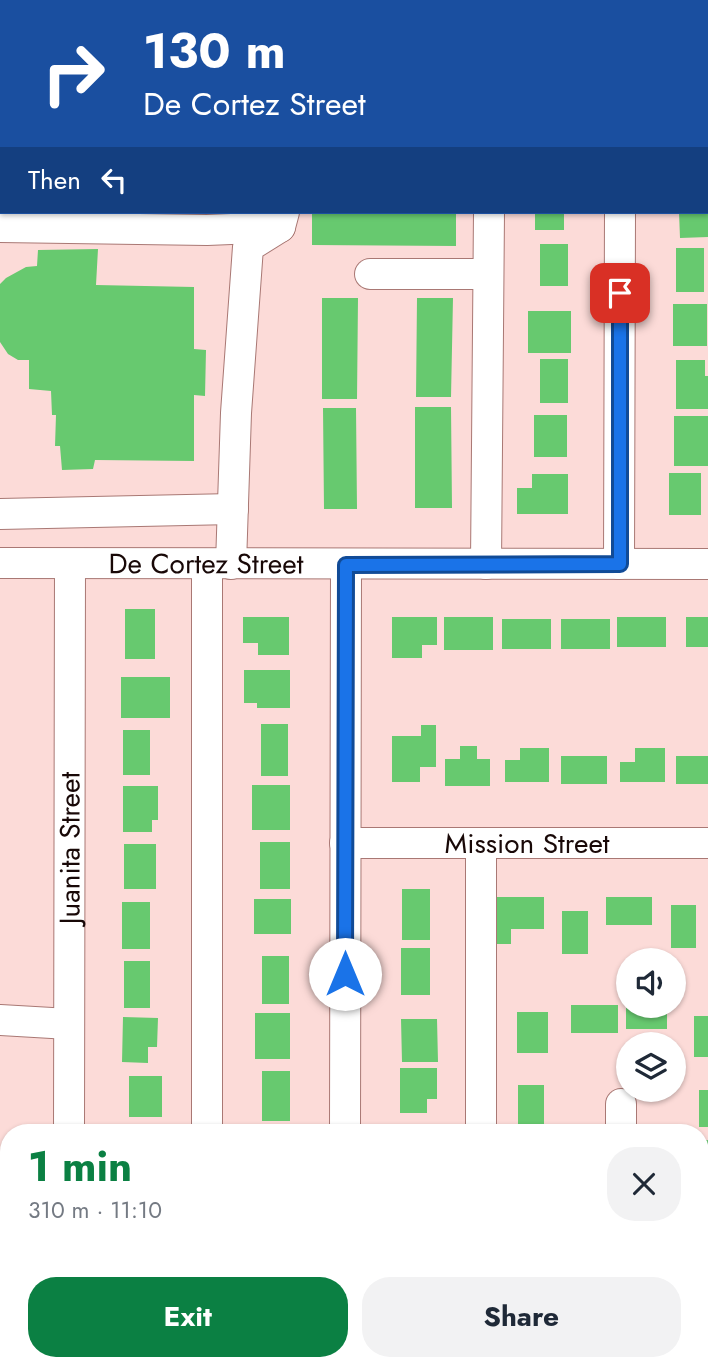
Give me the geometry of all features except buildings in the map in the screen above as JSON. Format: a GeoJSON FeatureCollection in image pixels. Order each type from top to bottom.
{"type":"FeatureCollection","features":[{"type":"Feature","properties":{"kind":"street"},"geometry":{"type":"LineString","coordinates":[[486,564],[489,214]]}},
{"type":"Feature","properties":{"kind":"street"},"geometry":{"type":"LineString","coordinates":[[620,214],[620,564]]}},
{"type":"Feature","properties":{"kind":"street"},"geometry":{"type":"LineString","coordinates":[[0,227],[207,230],[282,219]]}},
{"type":"Feature","properties":{"kind":"street"},"geometry":{"type":"LineString","coordinates":[[206,1124],[219,564],[233,509],[236,413],[248,247],[282,219]]}},
{"type":"Feature","properties":{"kind":"street"},"geometry":{"type":"LineString","coordinates":[[370,274],[488,274]]}},
{"type":"Feature","properties":{"kind":"street"},"geometry":{"type":"LineString","coordinates":[[0,514],[233,509]]}},
{"type":"Feature","properties":{"kind":"street","name":"De Cortez Street"},"geometry":{"type":"LineString","coordinates":[[0,564],[708,565]]}},
{"type":"Feature","properties":{"kind":"street","name":"Juanita Street"},"geometry":{"type":"LineString","coordinates":[[69,1124],[70,564]]}},
{"type":"Feature","properties":{"kind":"street"},"geometry":{"type":"LineString","coordinates":[[345,1124],[346,565]]}},
{"type":"Feature","properties":{"kind":"street","name":"Mission Street"},"geometry":{"type":"LineString","coordinates":[[345,843],[708,843]]}},
{"type":"Feature","properties":{"kind":"street"},"geometry":{"type":"LineString","coordinates":[[481,843],[481,1124]]}},
{"type":"Feature","properties":{"kind":"street"},"geometry":{"type":"LineString","coordinates":[[0,1020],[69,1024]]}},
{"type":"Feature","properties":{"kind":"route"},"geometry":{"type":"LineString","coordinates":[[345,974],[346,565],[620,564],[620,293]]}}]}
